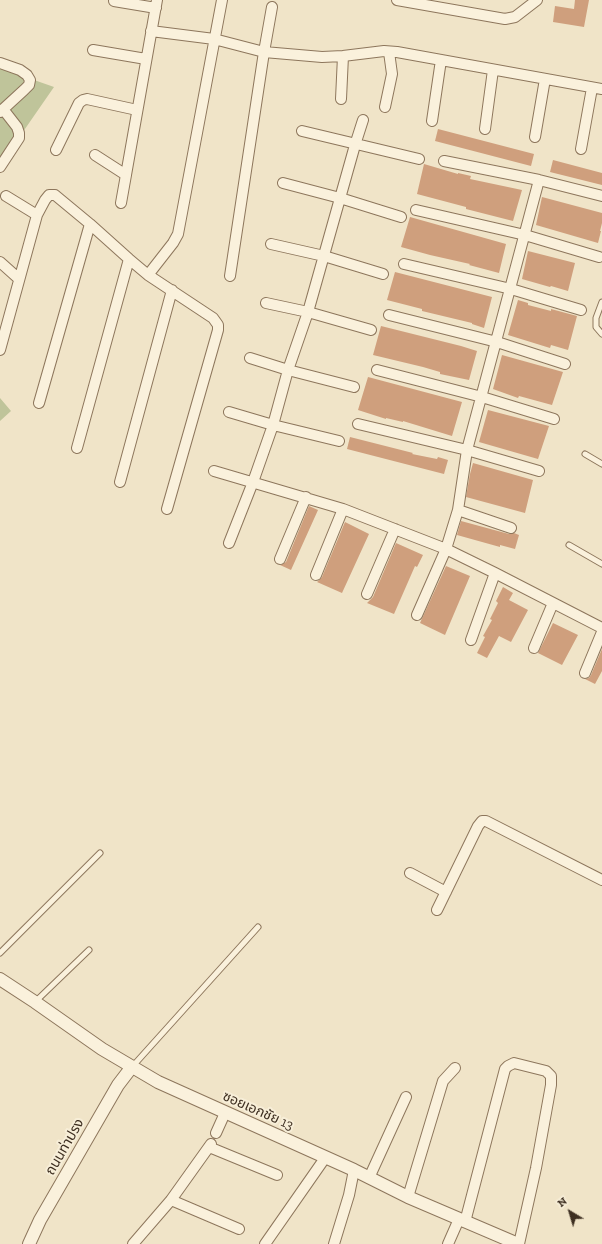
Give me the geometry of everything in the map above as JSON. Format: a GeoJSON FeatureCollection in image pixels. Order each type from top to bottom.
{"type":"FeatureCollection","features":[{"type":"Feature","properties":{"kind":"street"},"geometry":{"type":"LineString","coordinates":[[148,275],[173,243],[178,234],[222,0]]}},
{"type":"Feature","properties":{"kind":"street"},"geometry":{"type":"LineString","coordinates":[[397,0],[414,1],[505,19],[515,17],[537,0]]}},
{"type":"Feature","properties":{"kind":"street"},"geometry":{"type":"LineString","coordinates":[[114,1],[156,4],[121,203]]}},
{"type":"Feature","properties":{"kind":"street"},"geometry":{"type":"LineString","coordinates":[[230,276],[272,7]]}},
{"type":"Feature","properties":{"kind":"street"},"geometry":{"type":"LineString","coordinates":[[151,31],[214,39],[264,52],[322,57],[389,52],[597,88],[582,149]]}},
{"type":"Feature","properties":{"kind":"street"},"geometry":{"type":"LineString","coordinates":[[93,50],[146,58]]}},
{"type":"Feature","properties":{"kind":"street"},"geometry":{"type":"LineString","coordinates":[[385,107],[392,74],[389,52]]}},
{"type":"Feature","properties":{"kind":"street"},"geometry":{"type":"LineString","coordinates":[[341,100],[343,56]]}},
{"type":"Feature","properties":{"kind":"street"},"geometry":{"type":"LineString","coordinates":[[432,120],[441,60]]}},
{"type":"Feature","properties":{"kind":"street"},"geometry":{"type":"LineString","coordinates":[[0,63],[20,70],[27,75],[30,80],[29,85],[2,111],[17,127],[19,138],[1,164]]}},
{"type":"Feature","properties":{"kind":"street"},"geometry":{"type":"LineString","coordinates":[[485,129],[493,70]]}},
{"type":"Feature","properties":{"kind":"street"},"geometry":{"type":"LineString","coordinates":[[535,137],[545,79]]}},
{"type":"Feature","properties":{"kind":"street"},"geometry":{"type":"LineString","coordinates":[[56,150],[79,103],[83,100],[88,99],[137,110]]}},
{"type":"Feature","properties":{"kind":"street"},"geometry":{"type":"LineString","coordinates":[[229,543],[253,482],[272,425],[288,370],[308,312],[355,144],[364,120]]}},
{"type":"Feature","properties":{"kind":"street"},"geometry":{"type":"LineString","coordinates":[[302,131],[419,159]]}},
{"type":"Feature","properties":{"kind":"street"},"geometry":{"type":"LineString","coordinates":[[95,155],[126,175]]}},
{"type":"Feature","properties":{"kind":"street"},"geometry":{"type":"LineString","coordinates":[[444,161],[539,180],[602,196]]}},
{"type":"Feature","properties":{"kind":"street"},"geometry":{"type":"LineString","coordinates":[[417,615],[446,549],[458,510],[467,450],[539,180]]}},
{"type":"Feature","properties":{"kind":"street"},"geometry":{"type":"LineString","coordinates":[[283,183],[340,198],[401,217]]}},
{"type":"Feature","properties":{"kind":"street"},"geometry":{"type":"LineString","coordinates":[[0,350],[2,334],[37,215],[49,195],[55,195],[148,275],[213,318],[218,325],[218,330],[167,509]]}},
{"type":"Feature","properties":{"kind":"street"},"geometry":{"type":"LineString","coordinates":[[6,196],[37,215]]}},
{"type":"Feature","properties":{"kind":"street"},"geometry":{"type":"LineString","coordinates":[[416,210],[525,236],[599,257]]}},
{"type":"Feature","properties":{"kind":"street"},"geometry":{"type":"LineString","coordinates":[[40,403],[90,224]]}},
{"type":"Feature","properties":{"kind":"street"},"geometry":{"type":"LineString","coordinates":[[271,244],[324,256],[383,274]]}},
{"type":"Feature","properties":{"kind":"street"},"geometry":{"type":"LineString","coordinates":[[77,448],[129,260]]}},
{"type":"Feature","properties":{"kind":"street"},"geometry":{"type":"LineString","coordinates":[[0,262],[19,279]]}},
{"type":"Feature","properties":{"kind":"street"},"geometry":{"type":"LineString","coordinates":[[404,264],[511,289],[581,310]]}},
{"type":"Feature","properties":{"kind":"street"},"geometry":{"type":"LineString","coordinates":[[120,482],[172,290]]}},
{"type":"Feature","properties":{"kind":"street"},"geometry":{"type":"LineString","coordinates":[[266,303],[308,312],[371,330]]}},
{"type":"Feature","properties":{"kind":"street"},"geometry":{"type":"LineString","coordinates":[[389,315],[497,342],[565,364]]}},
{"type":"Feature","properties":{"kind":"street"},"geometry":{"type":"LineString","coordinates":[[250,358],[288,370],[354,387]]}},
{"type":"Feature","properties":{"kind":"street"},"geometry":{"type":"LineString","coordinates":[[377,370],[482,397],[554,419]]}},
{"type":"Feature","properties":{"kind":"street"},"geometry":{"type":"LineString","coordinates":[[229,412],[272,425],[339,442]]}},
{"type":"Feature","properties":{"kind":"street"},"geometry":{"type":"LineString","coordinates":[[358,424],[467,450],[539,471]]}},
{"type":"Feature","properties":{"kind":"street"},"geometry":{"type":"LineString","coordinates":[[214,471],[343,509],[446,549],[495,572],[602,628]]}},
{"type":"Feature","properties":{"kind":"street"},"geometry":{"type":"LineString","coordinates":[[280,559],[306,497]]}},
{"type":"Feature","properties":{"kind":"street"},"geometry":{"type":"LineString","coordinates":[[316,575],[343,509]]}},
{"type":"Feature","properties":{"kind":"street"},"geometry":{"type":"LineString","coordinates":[[458,510],[511,528]]}},
{"type":"Feature","properties":{"kind":"street"},"geometry":{"type":"LineString","coordinates":[[367,594],[395,529]]}},
{"type":"Feature","properties":{"kind":"street"},"geometry":{"type":"LineString","coordinates":[[471,640],[495,572]]}},
{"type":"Feature","properties":{"kind":"street"},"geometry":{"type":"LineString","coordinates":[[534,648],[553,603]]}},
{"type":"Feature","properties":{"kind":"street"},"geometry":{"type":"LineString","coordinates":[[585,673],[602,632]]}},
{"type":"Feature","properties":{"kind":"street"},"geometry":{"type":"LineString","coordinates":[[437,910],[479,823],[483,821],[498,826],[602,880]]}},
{"type":"Feature","properties":{"kind":"street"},"geometry":{"type":"LineString","coordinates":[[410,873],[446,892]]}},
{"type":"Feature","properties":{"kind":"street","name":"ซอยเอกชัย 13"},"geometry":{"type":"LineString","coordinates":[[0,979],[131,1068],[158,1082],[354,1170],[408,1198],[518,1244]]}},
{"type":"Feature","properties":{"kind":"street"},"geometry":{"type":"LineString","coordinates":[[448,1244],[462,1220],[505,1069],[514,1063],[546,1071],[550,1076],[551,1085],[536,1168],[518,1244]]}},
{"type":"Feature","properties":{"kind":"street","name":"ถนนท่าปรง"},"geometry":{"type":"LineString","coordinates":[[29,1244],[40,1220],[118,1085],[131,1068]]}},
{"type":"Feature","properties":{"kind":"street"},"geometry":{"type":"LineString","coordinates":[[408,1198],[443,1081],[455,1068]]}},
{"type":"Feature","properties":{"kind":"street"},"geometry":{"type":"LineString","coordinates":[[369,1178],[406,1097]]}},
{"type":"Feature","properties":{"kind":"street"},"geometry":{"type":"LineString","coordinates":[[216,1133],[225,1113]]}},
{"type":"Feature","properties":{"kind":"street"},"geometry":{"type":"LineString","coordinates":[[133,1244],[171,1200],[210,1146],[277,1175]]}},
{"type":"Feature","properties":{"kind":"street"},"geometry":{"type":"LineString","coordinates":[[265,1244],[325,1158]]}},
{"type":"Feature","properties":{"kind":"street"},"geometry":{"type":"LineString","coordinates":[[334,1244],[349,1195],[354,1170]]}},
{"type":"Feature","properties":{"kind":"street"},"geometry":{"type":"LineString","coordinates":[[171,1200],[239,1229]]}},
{"type":"Feature","properties":{"kind":"lane"},"geometry":{"type":"LineString","coordinates":[[602,302],[596,318],[596,327],[602,334]]}},
{"type":"Feature","properties":{"kind":"lane"},"geometry":{"type":"LineString","coordinates":[[585,454],[602,464]]}},
{"type":"Feature","properties":{"kind":"lane"},"geometry":{"type":"LineString","coordinates":[[569,545],[602,564]]}},
{"type":"Feature","properties":{"kind":"lane"},"geometry":{"type":"LineString","coordinates":[[0,954],[100,853]]}},
{"type":"Feature","properties":{"kind":"lane"},"geometry":{"type":"LineString","coordinates":[[131,1068],[258,927]]}},
{"type":"Feature","properties":{"kind":"lane"},"geometry":{"type":"LineString","coordinates":[[35,1002],[89,950]]}},
{"type":"Feature","properties":{"kind":"green space"},"geometry":{"type":"Polygon","coordinates":[[[0,68],[54,87],[0,165],[0,68]]]}},
{"type":"Feature","properties":{"kind":"green space"},"geometry":{"type":"Polygon","coordinates":[[[0,398],[11,411],[0,421],[0,398]]]}},
{"type":"Feature","properties":{"kind":"building"},"geometry":{"type":"Polygon","coordinates":[[[575,0],[589,0],[584,27],[553,22],[555,6],[574,9],[575,0]]]}},
{"type":"Feature","properties":{"kind":"building"},"geometry":{"type":"Polygon","coordinates":[[[438,129],[534,154],[531,166],[435,141],[438,129]]]}},
{"type":"Feature","properties":{"kind":"building"},"geometry":{"type":"Polygon","coordinates":[[[553,160],[602,173],[602,185],[550,172],[553,160]]]}},
{"type":"Feature","properties":{"kind":"building"},"geometry":{"type":"Polygon","coordinates":[[[424,164],[458,174],[471,176],[470,179],[522,190],[513,221],[417,194],[424,164]]]}},
{"type":"Feature","properties":{"kind":"building"},"geometry":{"type":"Polygon","coordinates":[[[542,197],[602,213],[601,231],[598,243],[536,225],[542,197]]]}},
{"type":"Feature","properties":{"kind":"building"},"geometry":{"type":"Polygon","coordinates":[[[410,217],[506,244],[499,273],[469,265],[470,264],[401,247],[410,217]]]}},
{"type":"Feature","properties":{"kind":"building"},"geometry":{"type":"Polygon","coordinates":[[[528,251],[575,263],[568,291],[522,279],[528,251]]]}},
{"type":"Feature","properties":{"kind":"building"},"geometry":{"type":"Polygon","coordinates":[[[395,272],[492,297],[484,328],[472,323],[422,311],[422,309],[387,300],[395,272]]]}},
{"type":"Feature","properties":{"kind":"building"},"geometry":{"type":"Polygon","coordinates":[[[518,300],[528,303],[528,305],[577,316],[568,350],[551,345],[550,348],[508,335],[518,300]]]}},
{"type":"Feature","properties":{"kind":"building"},"geometry":{"type":"Polygon","coordinates":[[[381,326],[477,351],[469,380],[440,374],[440,372],[423,367],[373,355],[381,326]]]}},
{"type":"Feature","properties":{"kind":"building"},"geometry":{"type":"Polygon","coordinates":[[[502,355],[563,372],[552,405],[519,396],[518,398],[493,389],[502,355]]]}},
{"type":"Feature","properties":{"kind":"building"},"geometry":{"type":"Polygon","coordinates":[[[368,377],[462,402],[452,436],[403,421],[386,419],[358,410],[368,377]]]}},
{"type":"Feature","properties":{"kind":"building"},"geometry":{"type":"Polygon","coordinates":[[[488,410],[549,426],[538,459],[479,442],[488,410]]]}},
{"type":"Feature","properties":{"kind":"building"},"geometry":{"type":"Polygon","coordinates":[[[350,437],[413,453],[412,454],[437,459],[438,457],[448,460],[444,474],[347,449],[350,437]]]}},
{"type":"Feature","properties":{"kind":"building"},"geometry":{"type":"Polygon","coordinates":[[[473,463],[533,480],[525,513],[466,497],[473,463]]]}},
{"type":"Feature","properties":{"kind":"building"},"geometry":{"type":"Polygon","coordinates":[[[309,506],[318,510],[291,570],[280,565],[286,562],[309,506]]]}},
{"type":"Feature","properties":{"kind":"building"},"geometry":{"type":"Polygon","coordinates":[[[461,521],[509,534],[514,533],[519,535],[515,549],[500,545],[500,547],[457,535],[461,521]]]}},
{"type":"Feature","properties":{"kind":"building"},"geometry":{"type":"Polygon","coordinates":[[[345,522],[369,534],[342,593],[317,582],[322,577],[345,522]]]}},
{"type":"Feature","properties":{"kind":"building"},"geometry":{"type":"Polygon","coordinates":[[[396,543],[423,555],[417,567],[415,566],[394,614],[367,603],[373,597],[396,543]]]}},
{"type":"Feature","properties":{"kind":"building"},"geometry":{"type":"Polygon","coordinates":[[[446,566],[470,576],[445,635],[420,623],[446,566]]]}},
{"type":"Feature","properties":{"kind":"building"},"geometry":{"type":"Polygon","coordinates":[[[503,587],[513,593],[509,600],[528,610],[511,642],[499,636],[487,658],[477,653],[485,637],[483,636],[492,620],[490,619],[498,603],[496,601],[503,587]]]}},
{"type":"Feature","properties":{"kind":"building"},"geometry":{"type":"Polygon","coordinates":[[[553,623],[578,635],[562,665],[538,653],[553,623]]]}},
{"type":"Feature","properties":{"kind":"building"},"geometry":{"type":"Polygon","coordinates":[[[602,649],[602,671],[595,684],[585,679],[589,678],[591,675],[602,649]]]}}]}
